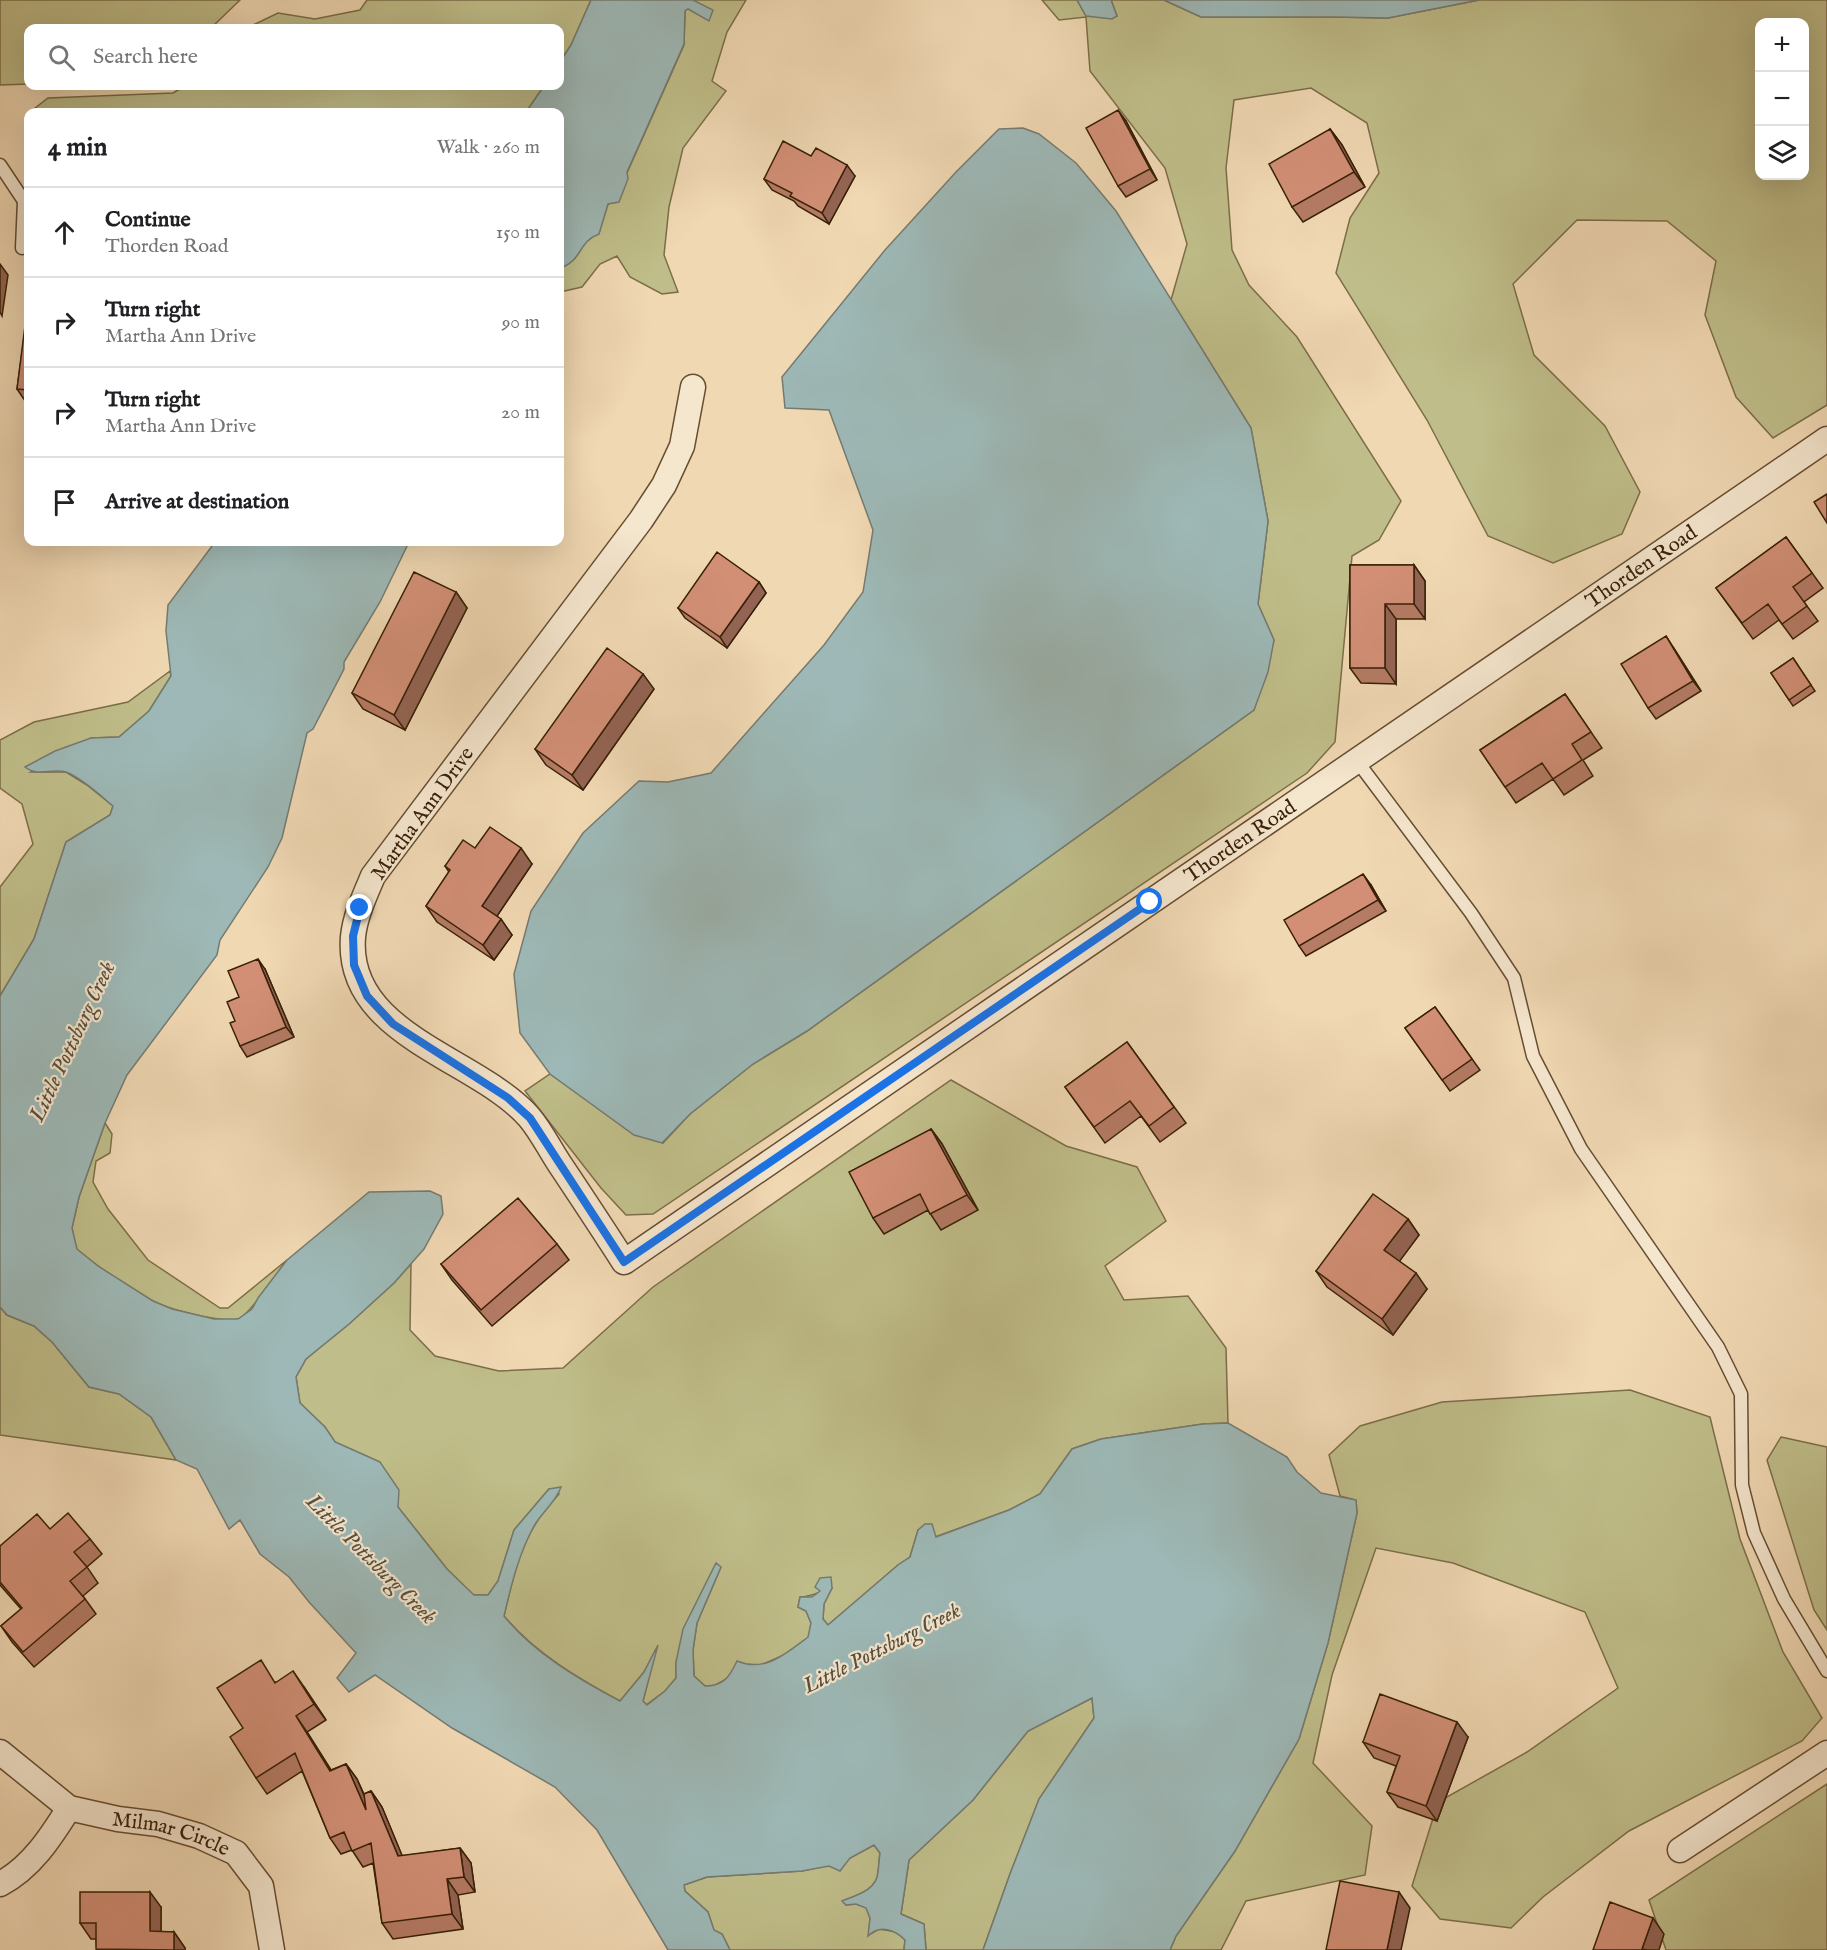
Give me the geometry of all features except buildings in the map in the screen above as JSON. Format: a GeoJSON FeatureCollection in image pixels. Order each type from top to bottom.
{"type":"FeatureCollection","features":[{"type":"Feature","properties":{"kind":"street","name":"Martha Ann Drive"},"geometry":{"type":"LineString","coordinates":[[624,1262],[530,1118],[508,1098],[393,1024],[367,996],[354,965],[353,936],[360,908],[373,876],[641,520],[664,485],[682,446],[693,387]]}},
{"type":"Feature","properties":{"kind":"street","name":"Thorden Road"},"geometry":{"type":"LineString","coordinates":[[624,1262],[1827,439]]}},
{"type":"Feature","properties":{"kind":"street"},"geometry":{"type":"LineString","coordinates":[[0,1752],[69,1808],[47,1843],[14,1877],[0,1884]]}},
{"type":"Feature","properties":{"kind":"street"},"geometry":{"type":"LineString","coordinates":[[1680,1850],[1827,1753]]}},
{"type":"Feature","properties":{"kind":"street","name":"Milmar Circle"},"geometry":{"type":"LineString","coordinates":[[69,1808],[118,1819],[158,1824],[199,1836],[236,1853],[261,1886],[272,1950]]}},
{"type":"Feature","properties":{"kind":"lane"},"geometry":{"type":"LineString","coordinates":[[0,165],[24,201],[22,248]]}},
{"type":"Feature","properties":{"kind":"lane"},"geometry":{"type":"LineString","coordinates":[[1357,761],[1471,913],[1514,978],[1533,1056],[1581,1149],[1718,1347],[1742,1394],[1742,1485],[1754,1533],[1784,1599],[1827,1671]]}},
{"type":"Feature","properties":{"kind":"shaded area"},"geometry":{"type":"Polygon","coordinates":[[[0,0],[240,0],[215,24],[24,24],[24,84],[0,85],[0,0]]]}},
{"type":"Feature","properties":{"kind":"shaded area"},"geometry":{"type":"Polygon","coordinates":[[[367,0],[591,0],[564,56],[564,24],[255,24],[278,13],[315,19],[360,10],[367,0]]]}},
{"type":"Feature","properties":{"kind":"shaded area"},"geometry":{"type":"Polygon","coordinates":[[[693,0],[746,0],[727,32],[712,81],[726,91],[683,148],[669,207],[664,255],[678,292],[662,294],[630,277],[617,256],[600,264],[582,287],[564,291],[564,266],[574,259],[587,241],[599,233],[608,204],[627,173],[684,45],[685,11],[693,0]]]}},
{"type":"Feature","properties":{"kind":"shaded area"},"geometry":{"type":"Polygon","coordinates":[[[1042,0],[1077,0],[1086,16],[1117,16],[1111,0],[1164,0],[1201,17],[1388,18],[1479,0],[1827,0],[1827,405],[1773,438],[1736,397],[1705,315],[1716,261],[1667,221],[1577,220],[1513,284],[1534,355],[1605,426],[1640,492],[1622,534],[1553,563],[1488,536],[1427,420],[1336,273],[1350,218],[1379,173],[1367,123],[1311,88],[1234,100],[1226,168],[1232,250],[1249,285],[1297,337],[1401,501],[1379,540],[1352,556],[1335,742],[1307,773],[653,1214],[626,1215],[601,1188],[525,1091],[550,1074],[590,1102],[663,1143],[690,1114],[753,1064],[807,1031],[1254,710],[1274,640],[1258,604],[1268,521],[1251,428],[1171,300],[1187,244],[1165,168],[1090,71],[1086,17],[1059,20],[1042,0]]]}},
{"type":"Feature","properties":{"kind":"shaded area"},"geometry":{"type":"Polygon","coordinates":[[[178,90],[541,90],[529,108],[35,108],[48,98],[173,93],[178,90]]]}},
{"type":"Feature","properties":{"kind":"shaded area"},"geometry":{"type":"Polygon","coordinates":[[[170,671],[171,676],[149,711],[119,737],[91,738],[31,772],[66,772],[113,806],[110,815],[66,842],[34,939],[0,996],[0,887],[33,844],[22,804],[0,788],[0,740],[34,722],[128,702],[170,671]]]}},
{"type":"Feature","properties":{"kind":"shaded area"},"geometry":{"type":"Polygon","coordinates":[[[951,1080],[1066,1146],[1137,1167],[1166,1221],[1105,1266],[1124,1300],[1188,1296],[1226,1348],[1228,1423],[1203,1424],[1101,1439],[1072,1449],[1040,1494],[1009,1510],[935,1537],[918,1530],[910,1557],[828,1625],[823,1619],[824,1604],[832,1588],[800,1597],[798,1607],[806,1611],[811,1623],[809,1637],[784,1655],[761,1665],[746,1665],[729,1678],[713,1686],[705,1686],[694,1676],[693,1650],[697,1623],[721,1567],[676,1662],[676,1678],[665,1691],[646,1705],[643,1701],[656,1649],[644,1672],[620,1701],[573,1674],[543,1653],[504,1616],[520,1556],[530,1533],[538,1519],[559,1494],[549,1489],[514,1530],[498,1581],[488,1595],[473,1595],[447,1569],[398,1507],[380,1462],[335,1442],[325,1427],[300,1403],[296,1377],[306,1359],[349,1324],[394,1283],[411,1264],[410,1330],[435,1356],[499,1371],[563,1368],[653,1287],[951,1080]]]}},
{"type":"Feature","properties":{"kind":"shaded area"},"geometry":{"type":"Polygon","coordinates":[[[105,1123],[112,1134],[110,1153],[96,1161],[93,1182],[108,1209],[148,1260],[220,1308],[228,1308],[287,1260],[243,1316],[234,1320],[219,1319],[164,1306],[123,1284],[76,1249],[72,1228],[79,1197],[105,1123]]]}},
{"type":"Feature","properties":{"kind":"shaded area"},"geometry":{"type":"Polygon","coordinates":[[[0,1307],[7,1315],[34,1326],[52,1342],[89,1387],[119,1394],[151,1417],[176,1460],[0,1435],[0,1307]]]}},
{"type":"Feature","properties":{"kind":"shaded area"},"geometry":{"type":"Polygon","coordinates":[[[1630,1390],[1710,1417],[1740,1539],[1783,1652],[1822,1718],[1802,1741],[1629,1831],[1543,1897],[1511,1928],[1440,1919],[1412,1886],[1438,1802],[1527,1752],[1618,1688],[1585,1612],[1453,1563],[1376,1548],[1332,1675],[1313,1763],[1372,1826],[1365,1875],[1246,1901],[1221,1950],[1170,1950],[1176,1936],[1235,1851],[1299,1739],[1328,1643],[1357,1513],[1356,1500],[1340,1496],[1329,1455],[1360,1426],[1442,1402],[1630,1390]]]}},
{"type":"Feature","properties":{"kind":"shaded area"},"geometry":{"type":"Polygon","coordinates":[[[1781,1437],[1827,1447],[1827,1630],[1814,1610],[1767,1460],[1781,1437]]]}},
{"type":"Feature","properties":{"kind":"shaded area"},"geometry":{"type":"Polygon","coordinates":[[[1092,1698],[1094,1718],[1039,1799],[983,1950],[926,1950],[924,1924],[901,1914],[909,1860],[973,1800],[1028,1731],[1092,1698]]]}},
{"type":"Feature","properties":{"kind":"shaded area"},"geometry":{"type":"Polygon","coordinates":[[[1827,1784],[1827,1950],[1666,1950],[1649,1900],[1827,1784]]]}},
{"type":"Feature","properties":{"kind":"shaded area"},"geometry":{"type":"Polygon","coordinates":[[[874,1845],[880,1853],[877,1878],[870,1888],[843,1901],[846,1905],[856,1904],[866,1907],[870,1918],[869,1935],[879,1929],[897,1932],[905,1940],[904,1950],[730,1950],[722,1934],[714,1931],[708,1912],[685,1891],[684,1885],[707,1877],[802,1871],[829,1865],[850,1858],[874,1845]]]}},
{"type":"Feature","properties":{"kind":"water"},"geometry":{"type":"Polygon","coordinates":[[[591,0],[693,0],[713,10],[709,21],[688,9],[685,11],[684,44],[627,172],[628,179],[619,202],[608,204],[599,234],[587,241],[574,259],[564,266],[564,108],[529,108],[541,90],[564,90],[564,56],[591,0]]]}},
{"type":"Feature","properties":{"kind":"water"},"geometry":{"type":"Polygon","coordinates":[[[1077,0],[1111,0],[1117,16],[1112,19],[1086,16],[1077,0]]]}},
{"type":"Feature","properties":{"kind":"water"},"geometry":{"type":"Polygon","coordinates":[[[1164,0],[1479,0],[1388,18],[1201,17],[1164,0]]]}},
{"type":"Feature","properties":{"kind":"water"},"geometry":{"type":"Polygon","coordinates":[[[1023,128],[1039,134],[1076,163],[1116,211],[1251,428],[1268,521],[1258,604],[1274,640],[1268,672],[1254,710],[807,1031],[753,1064],[690,1114],[662,1143],[634,1135],[550,1074],[520,1033],[514,974],[531,911],[583,833],[639,781],[668,782],[711,773],[824,645],[863,592],[873,530],[829,410],[785,408],[782,377],[885,250],[956,172],[999,129],[1023,128]]]}},
{"type":"Feature","properties":{"kind":"water","name":"Little Pottsburg Creek"},"geometry":{"type":"Polygon","coordinates":[[[212,546],[407,546],[380,602],[344,662],[344,669],[313,729],[307,733],[282,838],[268,867],[220,940],[217,955],[127,1075],[105,1123],[79,1197],[72,1228],[77,1249],[98,1266],[153,1301],[172,1309],[214,1319],[238,1319],[252,1309],[287,1260],[369,1192],[430,1191],[441,1196],[443,1214],[424,1249],[394,1283],[306,1359],[296,1377],[300,1403],[325,1427],[335,1442],[380,1462],[399,1490],[398,1507],[447,1569],[474,1595],[488,1595],[498,1581],[514,1530],[549,1489],[561,1487],[537,1521],[524,1547],[504,1616],[529,1642],[558,1664],[588,1684],[620,1701],[644,1672],[658,1645],[643,1701],[647,1705],[665,1691],[676,1678],[676,1662],[683,1629],[716,1563],[721,1567],[697,1623],[693,1650],[694,1676],[705,1686],[712,1686],[726,1679],[737,1661],[757,1665],[775,1660],[808,1637],[811,1623],[806,1611],[798,1607],[800,1597],[812,1597],[820,1591],[815,1587],[820,1578],[831,1577],[832,1588],[824,1604],[823,1619],[828,1625],[910,1557],[918,1530],[925,1524],[932,1524],[936,1537],[1009,1510],[1040,1494],[1072,1449],[1101,1439],[1203,1424],[1228,1423],[1287,1457],[1297,1472],[1321,1493],[1356,1500],[1357,1513],[1328,1643],[1299,1739],[1235,1851],[1176,1936],[1170,1950],[983,1950],[1039,1799],[1094,1718],[1092,1698],[1028,1731],[973,1800],[909,1860],[901,1914],[924,1924],[926,1950],[904,1950],[905,1940],[897,1933],[887,1930],[877,1930],[868,1936],[870,1918],[866,1908],[856,1904],[846,1905],[842,1901],[870,1888],[877,1878],[880,1853],[874,1845],[850,1858],[840,1871],[829,1866],[802,1871],[707,1877],[684,1885],[685,1891],[708,1912],[714,1930],[722,1934],[730,1950],[668,1950],[597,1830],[555,1787],[452,1728],[375,1675],[349,1692],[337,1678],[356,1653],[289,1577],[260,1554],[240,1520],[229,1529],[197,1469],[176,1460],[151,1417],[119,1394],[89,1387],[52,1342],[34,1326],[7,1315],[0,1307],[0,996],[34,939],[66,842],[110,815],[113,806],[85,783],[66,772],[40,772],[25,767],[55,751],[91,738],[119,737],[149,711],[171,676],[166,631],[168,605],[212,546]]]}},
{"type":"Feature","properties":{"kind":"route"},"geometry":{"type":"LineString","coordinates":[[360,908],[353,936],[354,965],[367,996],[393,1024],[508,1098],[530,1118],[624,1262],[1150,902]]}}]}
